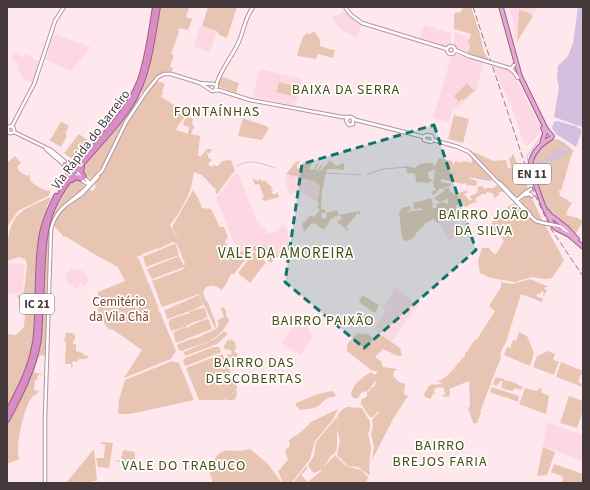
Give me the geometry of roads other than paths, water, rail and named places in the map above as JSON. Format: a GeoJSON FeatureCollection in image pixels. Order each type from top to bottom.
{"type":"FeatureCollection","features":[{"type":"Feature","properties":{"kind":"highway","name":"Via Rápida do Barreiro"},"geometry":{"type":"LineString","coordinates":[[7,420],[25,385],[37,350],[39,339],[43,247],[47,225],[62,190],[75,171],[122,112],[137,87],[142,73],[155,7]]}},
{"type":"Feature","properties":{"kind":"highway","name":"Via Rápida do Barreiro"},"geometry":{"type":"LineString","coordinates":[[84,160],[125,114],[140,88],[148,62],[158,7]]}},
{"type":"Feature","properties":{"kind":"highway"},"geometry":{"type":"LineString","coordinates":[[66,163],[74,165],[84,160]]}},
{"type":"Feature","properties":{"kind":"highway"},"geometry":{"type":"LineString","coordinates":[[83,179],[81,170],[84,160]]}},
{"type":"Feature","properties":{"kind":"highway"},"geometry":{"type":"LineString","coordinates":[[66,163],[69,171],[66,180]]}},
{"type":"Feature","properties":{"kind":"highway","name":"Via Rápida do Barreiro"},"geometry":{"type":"LineString","coordinates":[[7,413],[23,383],[30,363],[36,335],[42,231],[49,209],[66,180],[75,171]]}},
{"type":"Feature","properties":{"kind":"highway"},"geometry":{"type":"LineString","coordinates":[[56,202],[74,178],[77,177],[83,179]]}},
{"type":"Feature","properties":{"kind":"main road"},"geometry":{"type":"LineString","coordinates":[[64,7],[55,21],[33,86],[12,126],[7,128],[9,133],[14,132],[51,150],[90,184]]}},
{"type":"Feature","properties":{"kind":"main road"},"geometry":{"type":"LineString","coordinates":[[215,91],[220,75],[240,40],[248,14],[253,7]]}},
{"type":"Feature","properties":{"kind":"main road"},"geometry":{"type":"LineString","coordinates":[[345,7],[351,15],[360,22],[447,49],[450,54],[455,51]]}},
{"type":"Feature","properties":{"kind":"main road"},"geometry":{"type":"LineString","coordinates":[[500,7],[518,78]]}},
{"type":"Feature","properties":{"kind":"main road"},"geometry":{"type":"LineString","coordinates":[[500,7],[520,76],[546,129],[552,137],[540,146]]}},
{"type":"Feature","properties":{"kind":"main road"},"geometry":{"type":"LineString","coordinates":[[447,49],[452,46],[455,51],[509,68],[514,72],[544,130],[546,139],[549,140]]}},
{"type":"Feature","properties":{"kind":"main road"},"geometry":{"type":"LineString","coordinates":[[509,68],[513,67],[514,65]]}},
{"type":"Feature","properties":{"kind":"main road"},"geometry":{"type":"LineString","coordinates":[[45,483],[45,419],[51,231],[54,221],[65,205],[84,190],[102,171],[126,122],[158,77],[164,74],[171,74],[200,83],[212,91],[222,90]]}},
{"type":"Feature","properties":{"kind":"main road"},"geometry":{"type":"LineString","coordinates":[[209,88],[220,75]]}},
{"type":"Feature","properties":{"kind":"main road"},"geometry":{"type":"LineString","coordinates":[[200,83],[212,84],[222,90],[250,100],[350,118],[424,137],[427,135],[432,137],[434,140],[458,146],[467,151],[536,221],[565,228],[573,236]]}},
{"type":"Feature","properties":{"kind":"main road"},"geometry":{"type":"LineString","coordinates":[[342,117],[346,120],[348,125],[358,121]]}},
{"type":"Feature","properties":{"kind":"main road"},"geometry":{"type":"LineString","coordinates":[[346,120],[350,118]]}},
{"type":"Feature","properties":{"kind":"main road"},"geometry":{"type":"LineString","coordinates":[[350,118],[354,121],[353,124]]}},
{"type":"Feature","properties":{"kind":"main road"},"geometry":{"type":"LineString","coordinates":[[12,126],[14,132]]}},
{"type":"Feature","properties":{"kind":"main road"},"geometry":{"type":"LineString","coordinates":[[540,146],[546,133],[550,133]]}},
{"type":"Feature","properties":{"kind":"main road"},"geometry":{"type":"LineString","coordinates":[[424,137],[424,140],[427,141],[431,142],[434,140]]}},
{"type":"Feature","properties":{"kind":"main road","name":"EN 11"},"geometry":{"type":"LineString","coordinates":[[540,146],[531,158],[530,168],[542,205],[556,230],[573,236]]}},
{"type":"Feature","properties":{"kind":"main road"},"geometry":{"type":"LineString","coordinates":[[65,205],[80,196],[102,171]]}},
{"type":"Feature","properties":{"kind":"main road"},"geometry":{"type":"LineString","coordinates":[[491,175],[524,207],[536,221]]}},
{"type":"Feature","properties":{"kind":"main road"},"geometry":{"type":"LineString","coordinates":[[83,179],[94,179]]}},
{"type":"Feature","properties":{"kind":"main road"},"geometry":{"type":"LineString","coordinates":[[83,179],[86,186],[84,190]]}},
{"type":"Feature","properties":{"kind":"main road"},"geometry":{"type":"LineString","coordinates":[[88,180],[90,184]]}},
{"type":"Feature","properties":{"kind":"main road"},"geometry":{"type":"LineString","coordinates":[[516,200],[530,190]]}},
{"type":"Feature","properties":{"kind":"main road"},"geometry":{"type":"LineString","coordinates":[[513,196],[528,194],[532,196]]}},
{"type":"Feature","properties":{"kind":"main road"},"geometry":{"type":"LineString","coordinates":[[522,196],[521,202],[524,207]]}},
{"type":"Feature","properties":{"kind":"main road","name":"EN 11"},"geometry":{"type":"LineString","coordinates":[[542,205],[550,216],[564,225],[583,246]]}},
{"type":"Feature","properties":{"kind":"waterway"},"geometry":{"type":"LineString","coordinates":[[528,162],[527,156],[543,134]]}},
{"type":"Feature","properties":{"kind":"waterway"},"geometry":{"type":"LineString","coordinates":[[237,166],[246,162],[251,162],[275,168]]}},
{"type":"Feature","properties":{"kind":"waterway"},"geometry":{"type":"LineString","coordinates":[[496,177],[521,164]]}},
{"type":"Feature","properties":{"kind":"waterway"},"geometry":{"type":"LineString","coordinates":[[368,174],[384,169],[406,167],[426,170],[435,169],[482,179],[493,179]]}},
{"type":"Feature","properties":{"kind":"waterway"},"geometry":{"type":"LineString","coordinates":[[289,173],[310,177],[323,173],[343,174]]}},
{"type":"Feature","properties":{"kind":"waterway"},"geometry":{"type":"LineString","coordinates":[[345,174],[361,175]]}},
{"type":"Feature","properties":{"kind":"waterway"},"geometry":{"type":"LineString","coordinates":[[516,282],[535,229]]}},
{"type":"Feature","properties":{"kind":"waterway"},"geometry":{"type":"LineString","coordinates":[[195,278],[214,275],[242,258],[252,249],[258,247],[263,247],[273,255],[279,257],[294,238]]}},
{"type":"Feature","properties":{"kind":"waterway"},"geometry":{"type":"LineString","coordinates":[[474,423],[471,403],[474,371],[503,322],[516,283]]}},
{"type":"Feature","properties":{"kind":"railway"},"geometry":{"type":"LineString","coordinates":[[473,7],[535,195],[551,229],[583,276]]}},
{"type":"Feature","properties":{"kind":"district","name":"BAIXA DA SERRA"},"geometry":{"type":"Point","coordinates":[346,89]}},
{"type":"Feature","properties":{"kind":"district","name":"FONTAÍNHAS"},"geometry":{"type":"Point","coordinates":[217,111]}},
{"type":"Feature","properties":{"kind":"district","name":"BAIRRO JOÃO DA SILVA"},"geometry":{"type":"Point","coordinates":[484,222]}},
{"type":"Feature","properties":{"kind":"district","name":"VALE DA AMOREIRA"},"geometry":{"type":"Point","coordinates":[286,253]}},
{"type":"Feature","properties":{"kind":"district","name":"BAIRRO PAIXÃO"},"geometry":{"type":"Point","coordinates":[323,320]}},
{"type":"Feature","properties":{"kind":"district","name":"BAIRRO DAS DESCOBERTAS"},"geometry":{"type":"Point","coordinates":[254,370]}},
{"type":"Feature","properties":{"kind":"district","name":"BAIRRO BREJOS FARIA"},"geometry":{"type":"Point","coordinates":[440,454]}},
{"type":"Feature","properties":{"kind":"district","name":"VALE DO TRABUCO"},"geometry":{"type":"Point","coordinates":[184,465]}},
{"type":"Feature","properties":{"kind":"park label","name":"Cemitério da Vila Chã"},"geometry":{"type":"Point","coordinates":[119,308]}}]}
